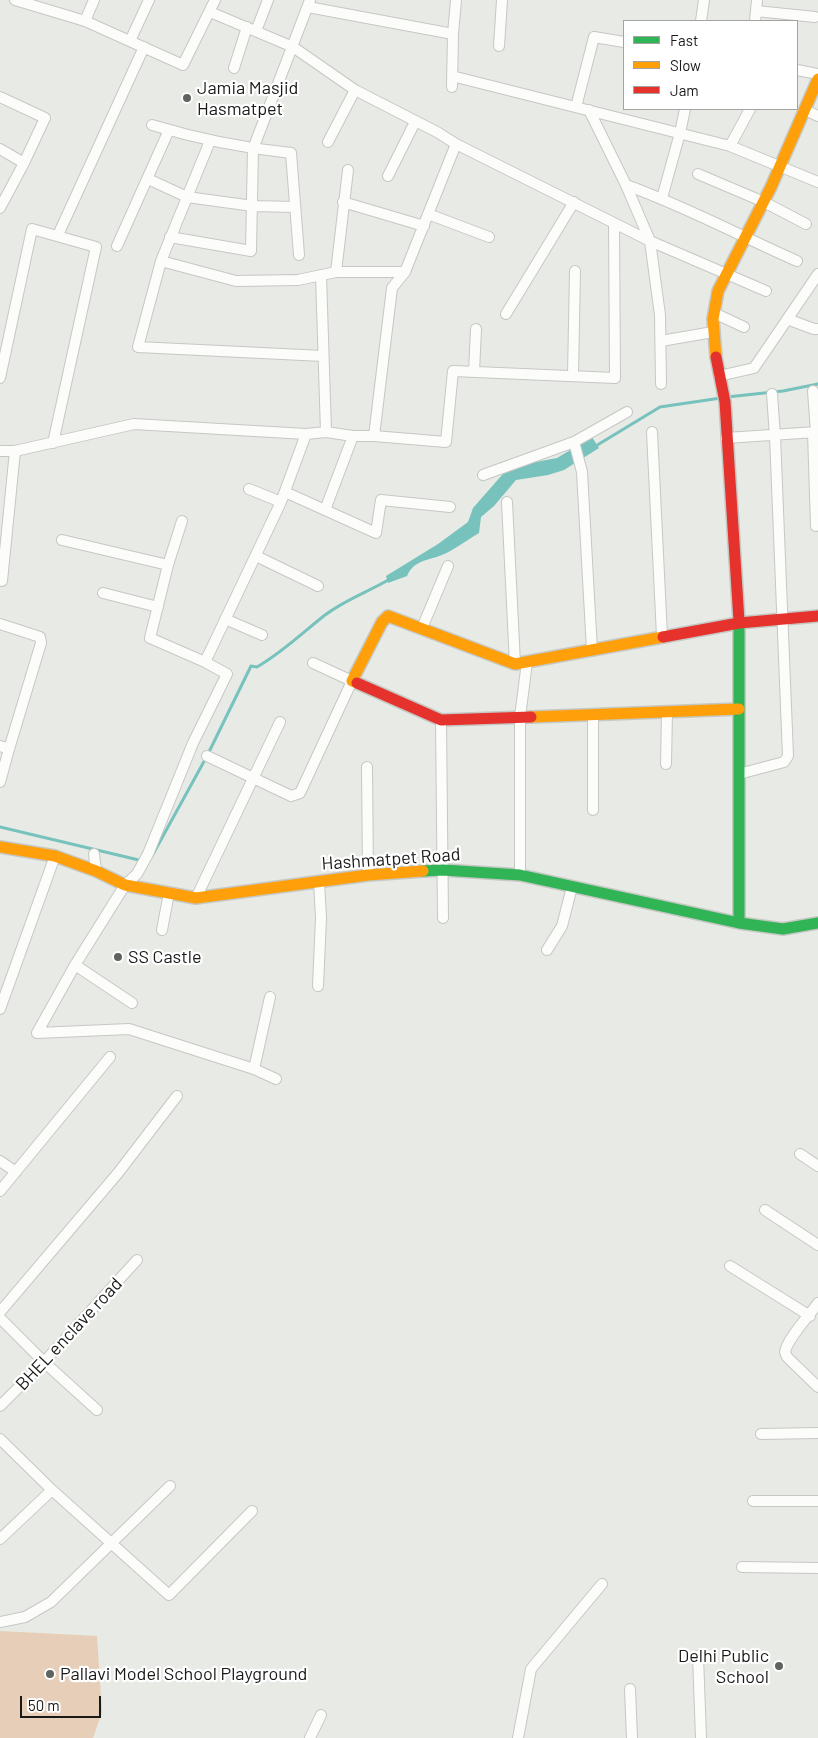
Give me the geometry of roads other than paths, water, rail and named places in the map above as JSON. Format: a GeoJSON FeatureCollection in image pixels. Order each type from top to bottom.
{"type":"FeatureCollection","features":[{"type":"Feature","properties":{"kind":"street"},"geometry":{"type":"LineString","coordinates":[[15,0],[29,2],[85,21],[183,66],[215,0]]}},
{"type":"Feature","properties":{"kind":"street"},"geometry":{"type":"LineString","coordinates":[[85,21],[94,0]]}},
{"type":"Feature","properties":{"kind":"street"},"geometry":{"type":"LineString","coordinates":[[130,41],[149,0]]}},
{"type":"Feature","properties":{"kind":"street"},"geometry":{"type":"LineString","coordinates":[[234,68],[268,0]]}},
{"type":"Feature","properties":{"kind":"street"},"geometry":{"type":"LineString","coordinates":[[456,0],[452,34],[452,82],[576,107],[730,146],[818,182]]}},
{"type":"Feature","properties":{"kind":"street"},"geometry":{"type":"LineString","coordinates":[[499,46],[502,0]]}},
{"type":"Feature","properties":{"kind":"street"},"geometry":{"type":"LineString","coordinates":[[701,20],[704,0]]}},
{"type":"Feature","properties":{"kind":"street"},"geometry":{"type":"LineString","coordinates":[[757,0],[756,16],[815,18]]}},
{"type":"Feature","properties":{"kind":"street"},"geometry":{"type":"LineString","coordinates":[[170,237],[251,251],[253,149],[309,4],[452,34]]}},
{"type":"Feature","properties":{"kind":"street"},"geometry":{"type":"LineString","coordinates":[[210,12],[293,47],[354,90],[437,132],[456,144],[650,241],[766,291]]}},
{"type":"Feature","properties":{"kind":"street"},"geometry":{"type":"LineString","coordinates":[[576,107],[594,37],[623,42]]}},
{"type":"Feature","properties":{"kind":"street"},"geometry":{"type":"LineString","coordinates":[[58,235],[144,47]]}},
{"type":"Feature","properties":{"kind":"street"},"geometry":{"type":"LineString","coordinates":[[798,70],[818,74]]}},
{"type":"Feature","properties":{"kind":"street"},"geometry":{"type":"LineString","coordinates":[[739,923],[739,623],[724,402],[713,332],[714,304],[718,291],[781,168],[818,79]]}},
{"type":"Feature","properties":{"kind":"street"},"geometry":{"type":"LineString","coordinates":[[328,142],[354,90]]}},
{"type":"Feature","properties":{"kind":"street"},"geometry":{"type":"LineString","coordinates":[[0,97],[45,118],[0,208]]}},
{"type":"Feature","properties":{"kind":"street"},"geometry":{"type":"LineString","coordinates":[[589,110],[626,184],[650,241],[660,315],[661,384]]}},
{"type":"Feature","properties":{"kind":"street"},"geometry":{"type":"LineString","coordinates":[[626,120],[628,110]]}},
{"type":"Feature","properties":{"kind":"street"},"geometry":{"type":"LineString","coordinates":[[662,198],[685,110]]}},
{"type":"Feature","properties":{"kind":"street"},"geometry":{"type":"LineString","coordinates":[[730,146],[749,110]]}},
{"type":"Feature","properties":{"kind":"street"},"geometry":{"type":"LineString","coordinates":[[805,110],[818,116]]}},
{"type":"Feature","properties":{"kind":"street"},"geometry":{"type":"LineString","coordinates":[[388,176],[415,122]]}},
{"type":"Feature","properties":{"kind":"street"},"geometry":{"type":"LineString","coordinates":[[152,125],[210,141],[253,149],[291,153],[299,255]]}},
{"type":"Feature","properties":{"kind":"street"},"geometry":{"type":"LineString","coordinates":[[117,246],[169,130]]}},
{"type":"Feature","properties":{"kind":"street"},"geometry":{"type":"LineString","coordinates":[[210,141],[161,261],[138,348],[323,356]]}},
{"type":"Feature","properties":{"kind":"street"},"geometry":{"type":"LineString","coordinates":[[374,436],[392,288],[405,272],[456,144]]}},
{"type":"Feature","properties":{"kind":"street"},"geometry":{"type":"LineString","coordinates":[[0,149],[24,163]]}},
{"type":"Feature","properties":{"kind":"street"},"geometry":{"type":"LineString","coordinates":[[336,272],[348,170]]}},
{"type":"Feature","properties":{"kind":"street"},"geometry":{"type":"LineString","coordinates":[[698,174],[764,202],[806,224]]}},
{"type":"Feature","properties":{"kind":"street"},"geometry":{"type":"LineString","coordinates":[[148,179],[187,197],[253,206],[295,207]]}},
{"type":"Feature","properties":{"kind":"street"},"geometry":{"type":"LineString","coordinates":[[626,184],[662,198],[797,261]]}},
{"type":"Feature","properties":{"kind":"street"},"geometry":{"type":"LineString","coordinates":[[343,202],[424,226]]}},
{"type":"Feature","properties":{"kind":"street"},"geometry":{"type":"LineString","coordinates":[[506,314],[574,202]]}},
{"type":"Feature","properties":{"kind":"street"},"geometry":{"type":"LineString","coordinates":[[428,214],[489,237]]}},
{"type":"Feature","properties":{"kind":"street"},"geometry":{"type":"LineString","coordinates":[[0,451],[15,451],[134,424],[306,434],[326,432],[353,436],[446,442],[453,370],[615,378],[614,223]]}},
{"type":"Feature","properties":{"kind":"street"},"geometry":{"type":"LineString","coordinates":[[0,378],[32,229],[96,247],[53,443]]}},
{"type":"Feature","properties":{"kind":"street"},"geometry":{"type":"LineString","coordinates":[[161,261],[236,281],[298,280],[336,272],[405,272]]}},
{"type":"Feature","properties":{"kind":"street"},"geometry":{"type":"LineString","coordinates":[[573,375],[575,271]]}},
{"type":"Feature","properties":{"kind":"street"},"geometry":{"type":"LineString","coordinates":[[720,382],[754,368],[818,274]]}},
{"type":"Feature","properties":{"kind":"street"},"geometry":{"type":"LineString","coordinates":[[321,275],[326,432]]}},
{"type":"Feature","properties":{"kind":"street"},"geometry":{"type":"LineString","coordinates":[[714,313],[744,327]]}},
{"type":"Feature","properties":{"kind":"street"},"geometry":{"type":"LineString","coordinates":[[786,320],[818,329]]}},
{"type":"Feature","properties":{"kind":"street"},"geometry":{"type":"LineString","coordinates":[[474,372],[476,328]]}},
{"type":"Feature","properties":{"kind":"street"},"geometry":{"type":"LineString","coordinates":[[661,341],[713,332]]}},
{"type":"Feature","properties":{"kind":"street"},"geometry":{"type":"LineString","coordinates":[[813,391],[816,432],[816,526]]}},
{"type":"Feature","properties":{"kind":"street"},"geometry":{"type":"LineString","coordinates":[[739,774],[784,762],[787,759],[784,620],[776,436],[772,394]]}},
{"type":"Feature","properties":{"kind":"street"},"geometry":{"type":"LineString","coordinates":[[483,475],[574,442],[627,412]]}},
{"type":"Feature","properties":{"kind":"street"},"geometry":{"type":"LineString","coordinates":[[652,432],[662,636]]}},
{"type":"Feature","properties":{"kind":"street"},"geometry":{"type":"LineString","coordinates":[[726,438],[816,432]]}},
{"type":"Feature","properties":{"kind":"street"},"geometry":{"type":"LineString","coordinates":[[205,662],[286,492],[306,434]]}},
{"type":"Feature","properties":{"kind":"street"},"geometry":{"type":"LineString","coordinates":[[326,510],[353,436]]}},
{"type":"Feature","properties":{"kind":"street"},"geometry":{"type":"LineString","coordinates":[[574,442],[582,472],[592,650]]}},
{"type":"Feature","properties":{"kind":"street"},"geometry":{"type":"LineString","coordinates":[[2,581],[15,451]]}},
{"type":"Feature","properties":{"kind":"street"},"geometry":{"type":"LineString","coordinates":[[249,489],[281,502]]}},
{"type":"Feature","properties":{"kind":"street"},"geometry":{"type":"LineString","coordinates":[[286,492],[376,534],[381,500],[450,508]]}},
{"type":"Feature","properties":{"kind":"street"},"geometry":{"type":"LineString","coordinates":[[508,502],[521,663],[520,875]]}},
{"type":"Feature","properties":{"kind":"street"},"geometry":{"type":"LineString","coordinates":[[182,521],[168,565],[150,638],[205,662],[227,674],[192,742],[148,854],[138,874],[125,885],[75,965],[37,1033],[129,1029],[254,1069],[276,1079]]}},
{"type":"Feature","properties":{"kind":"street"},"geometry":{"type":"LineString","coordinates":[[62,540],[168,565]]}},
{"type":"Feature","properties":{"kind":"street"},"geometry":{"type":"LineString","coordinates":[[256,556],[318,586]]}},
{"type":"Feature","properties":{"kind":"street"},"geometry":{"type":"LineString","coordinates":[[422,628],[448,566]]}},
{"type":"Feature","properties":{"kind":"street"},"geometry":{"type":"LineString","coordinates":[[103,593],[158,607]]}},
{"type":"Feature","properties":{"kind":"street"},"geometry":{"type":"LineString","coordinates":[[207,756],[291,796],[300,793],[352,681],[382,622],[388,616],[521,663],[739,623],[818,616]]}},
{"type":"Feature","properties":{"kind":"street"},"geometry":{"type":"LineString","coordinates":[[225,619],[262,635]]}},
{"type":"Feature","properties":{"kind":"street"},"geometry":{"type":"LineString","coordinates":[[0,624],[40,637],[41,643],[4,747],[0,782]]}},
{"type":"Feature","properties":{"kind":"street"},"geometry":{"type":"LineString","coordinates":[[313,663],[442,720],[739,709]]}},
{"type":"Feature","properties":{"kind":"street"},"geometry":{"type":"LineString","coordinates":[[666,764],[667,712]]}},
{"type":"Feature","properties":{"kind":"street"},"geometry":{"type":"LineString","coordinates":[[593,715],[593,810]]}},
{"type":"Feature","properties":{"kind":"street"},"geometry":{"type":"LineString","coordinates":[[442,720],[443,918]]}},
{"type":"Feature","properties":{"kind":"street"},"geometry":{"type":"LineString","coordinates":[[196,898],[280,722]]}},
{"type":"Feature","properties":{"kind":"street"},"geometry":{"type":"LineString","coordinates":[[367,767],[368,875]]}},
{"type":"Feature","properties":{"kind":"street","name":"Hashmatpet Road"},"geometry":{"type":"LineString","coordinates":[[0,847],[55,856],[96,871],[125,885],[196,898],[368,875],[443,870],[520,875],[739,923],[783,928],[818,923]]}},
{"type":"Feature","properties":{"kind":"street"},"geometry":{"type":"LineString","coordinates":[[94,854],[96,871]]}},
{"type":"Feature","properties":{"kind":"street"},"geometry":{"type":"LineString","coordinates":[[0,1009],[55,856]]}},
{"type":"Feature","properties":{"kind":"street"},"geometry":{"type":"LineString","coordinates":[[318,986],[321,918],[319,881]]}},
{"type":"Feature","properties":{"kind":"street"},"geometry":{"type":"LineString","coordinates":[[547,950],[562,926],[572,887]]}},
{"type":"Feature","properties":{"kind":"street"},"geometry":{"type":"LineString","coordinates":[[162,930],[169,893]]}},
{"type":"Feature","properties":{"kind":"street"},"geometry":{"type":"LineString","coordinates":[[75,965],[132,1003]]}},
{"type":"Feature","properties":{"kind":"street"},"geometry":{"type":"LineString","coordinates":[[254,1069],[270,997]]}},
{"type":"Feature","properties":{"kind":"street"},"geometry":{"type":"LineString","coordinates":[[0,1192],[110,1057]]}},
{"type":"Feature","properties":{"kind":"street"},"geometry":{"type":"LineString","coordinates":[[0,1312],[118,1173],[177,1096]]}},
{"type":"Feature","properties":{"kind":"street"},"geometry":{"type":"LineString","coordinates":[[800,1154],[818,1166]]}},
{"type":"Feature","properties":{"kind":"street"},"geometry":{"type":"LineString","coordinates":[[0,1161],[16,1172]]}},
{"type":"Feature","properties":{"kind":"street"},"geometry":{"type":"LineString","coordinates":[[765,1210],[818,1245]]}},
{"type":"Feature","properties":{"kind":"street","name":"BHEL enclave road"},"geometry":{"type":"LineString","coordinates":[[0,1406],[44,1362],[137,1260]]}},
{"type":"Feature","properties":{"kind":"street"},"geometry":{"type":"LineString","coordinates":[[730,1266],[810,1316]]}},
{"type":"Feature","properties":{"kind":"street"},"geometry":{"type":"LineString","coordinates":[[818,1303],[810,1316],[787,1343],[785,1352],[787,1357],[818,1387]]}},
{"type":"Feature","properties":{"kind":"street"},"geometry":{"type":"LineString","coordinates":[[0,1318],[44,1362],[98,1410]]}},
{"type":"Feature","properties":{"kind":"street"},"geometry":{"type":"LineString","coordinates":[[761,1434],[818,1433]]}},
{"type":"Feature","properties":{"kind":"street"},"geometry":{"type":"LineString","coordinates":[[0,1439],[52,1490],[169,1595],[252,1510]]}},
{"type":"Feature","properties":{"kind":"street"},"geometry":{"type":"LineString","coordinates":[[0,1622],[24,1617],[50,1602],[170,1486]]}},
{"type":"Feature","properties":{"kind":"street"},"geometry":{"type":"LineString","coordinates":[[0,1539],[52,1490]]}},
{"type":"Feature","properties":{"kind":"street"},"geometry":{"type":"LineString","coordinates":[[753,1501],[818,1501]]}},
{"type":"Feature","properties":{"kind":"street"},"geometry":{"type":"LineString","coordinates":[[742,1567],[818,1568]]}},
{"type":"Feature","properties":{"kind":"street"},"geometry":{"type":"LineString","coordinates":[[518,1738],[531,1668],[602,1584]]}},
{"type":"Feature","properties":{"kind":"street"},"geometry":{"type":"LineString","coordinates":[[698,1656],[701,1738]]}},
{"type":"Feature","properties":{"kind":"street"},"geometry":{"type":"LineString","coordinates":[[630,1689],[632,1738]]}},
{"type":"Feature","properties":{"kind":"street"},"geometry":{"type":"LineString","coordinates":[[310,1738],[321,1716]]}},
{"type":"Feature","properties":{"kind":"water"},"geometry":{"type":"Polygon","coordinates":[[[592,437],[599,448],[564,470],[548,475],[516,480],[494,506],[481,517],[479,533],[447,553],[417,564],[407,576],[388,583],[386,576],[438,544],[468,522],[473,508],[509,467],[557,458],[592,437]]]}},
{"type":"Feature","properties":{"kind":"waterway"},"geometry":{"type":"LineString","coordinates":[[727,397],[783,391],[818,384]]}},
{"type":"Feature","properties":{"kind":"waterway"},"geometry":{"type":"LineString","coordinates":[[594,447],[660,407],[721,398]]}},
{"type":"Feature","properties":{"kind":"waterway"},"geometry":{"type":"LineString","coordinates":[[152,856],[207,756],[251,666],[257,667],[275,655],[333,609],[390,579]]}},
{"type":"Feature","properties":{"kind":"waterway"},"geometry":{"type":"LineString","coordinates":[[0,827],[143,861]]}},
{"type":"Feature","properties":{"kind":"place","name":"Jamia Masjid Hasmatpet"},"geometry":{"type":"Point","coordinates":[187,98]}},
{"type":"Feature","properties":{"kind":"place","name":"SS Castle"},"geometry":{"type":"Point","coordinates":[118,957]}},
{"type":"Feature","properties":{"kind":"place","name":"Delhi Public School"},"geometry":{"type":"Point","coordinates":[779,1666]}},
{"type":"Feature","properties":{"kind":"place","name":"Pallavi Model School Playground"},"geometry":{"type":"Point","coordinates":[50,1674]}}]}
